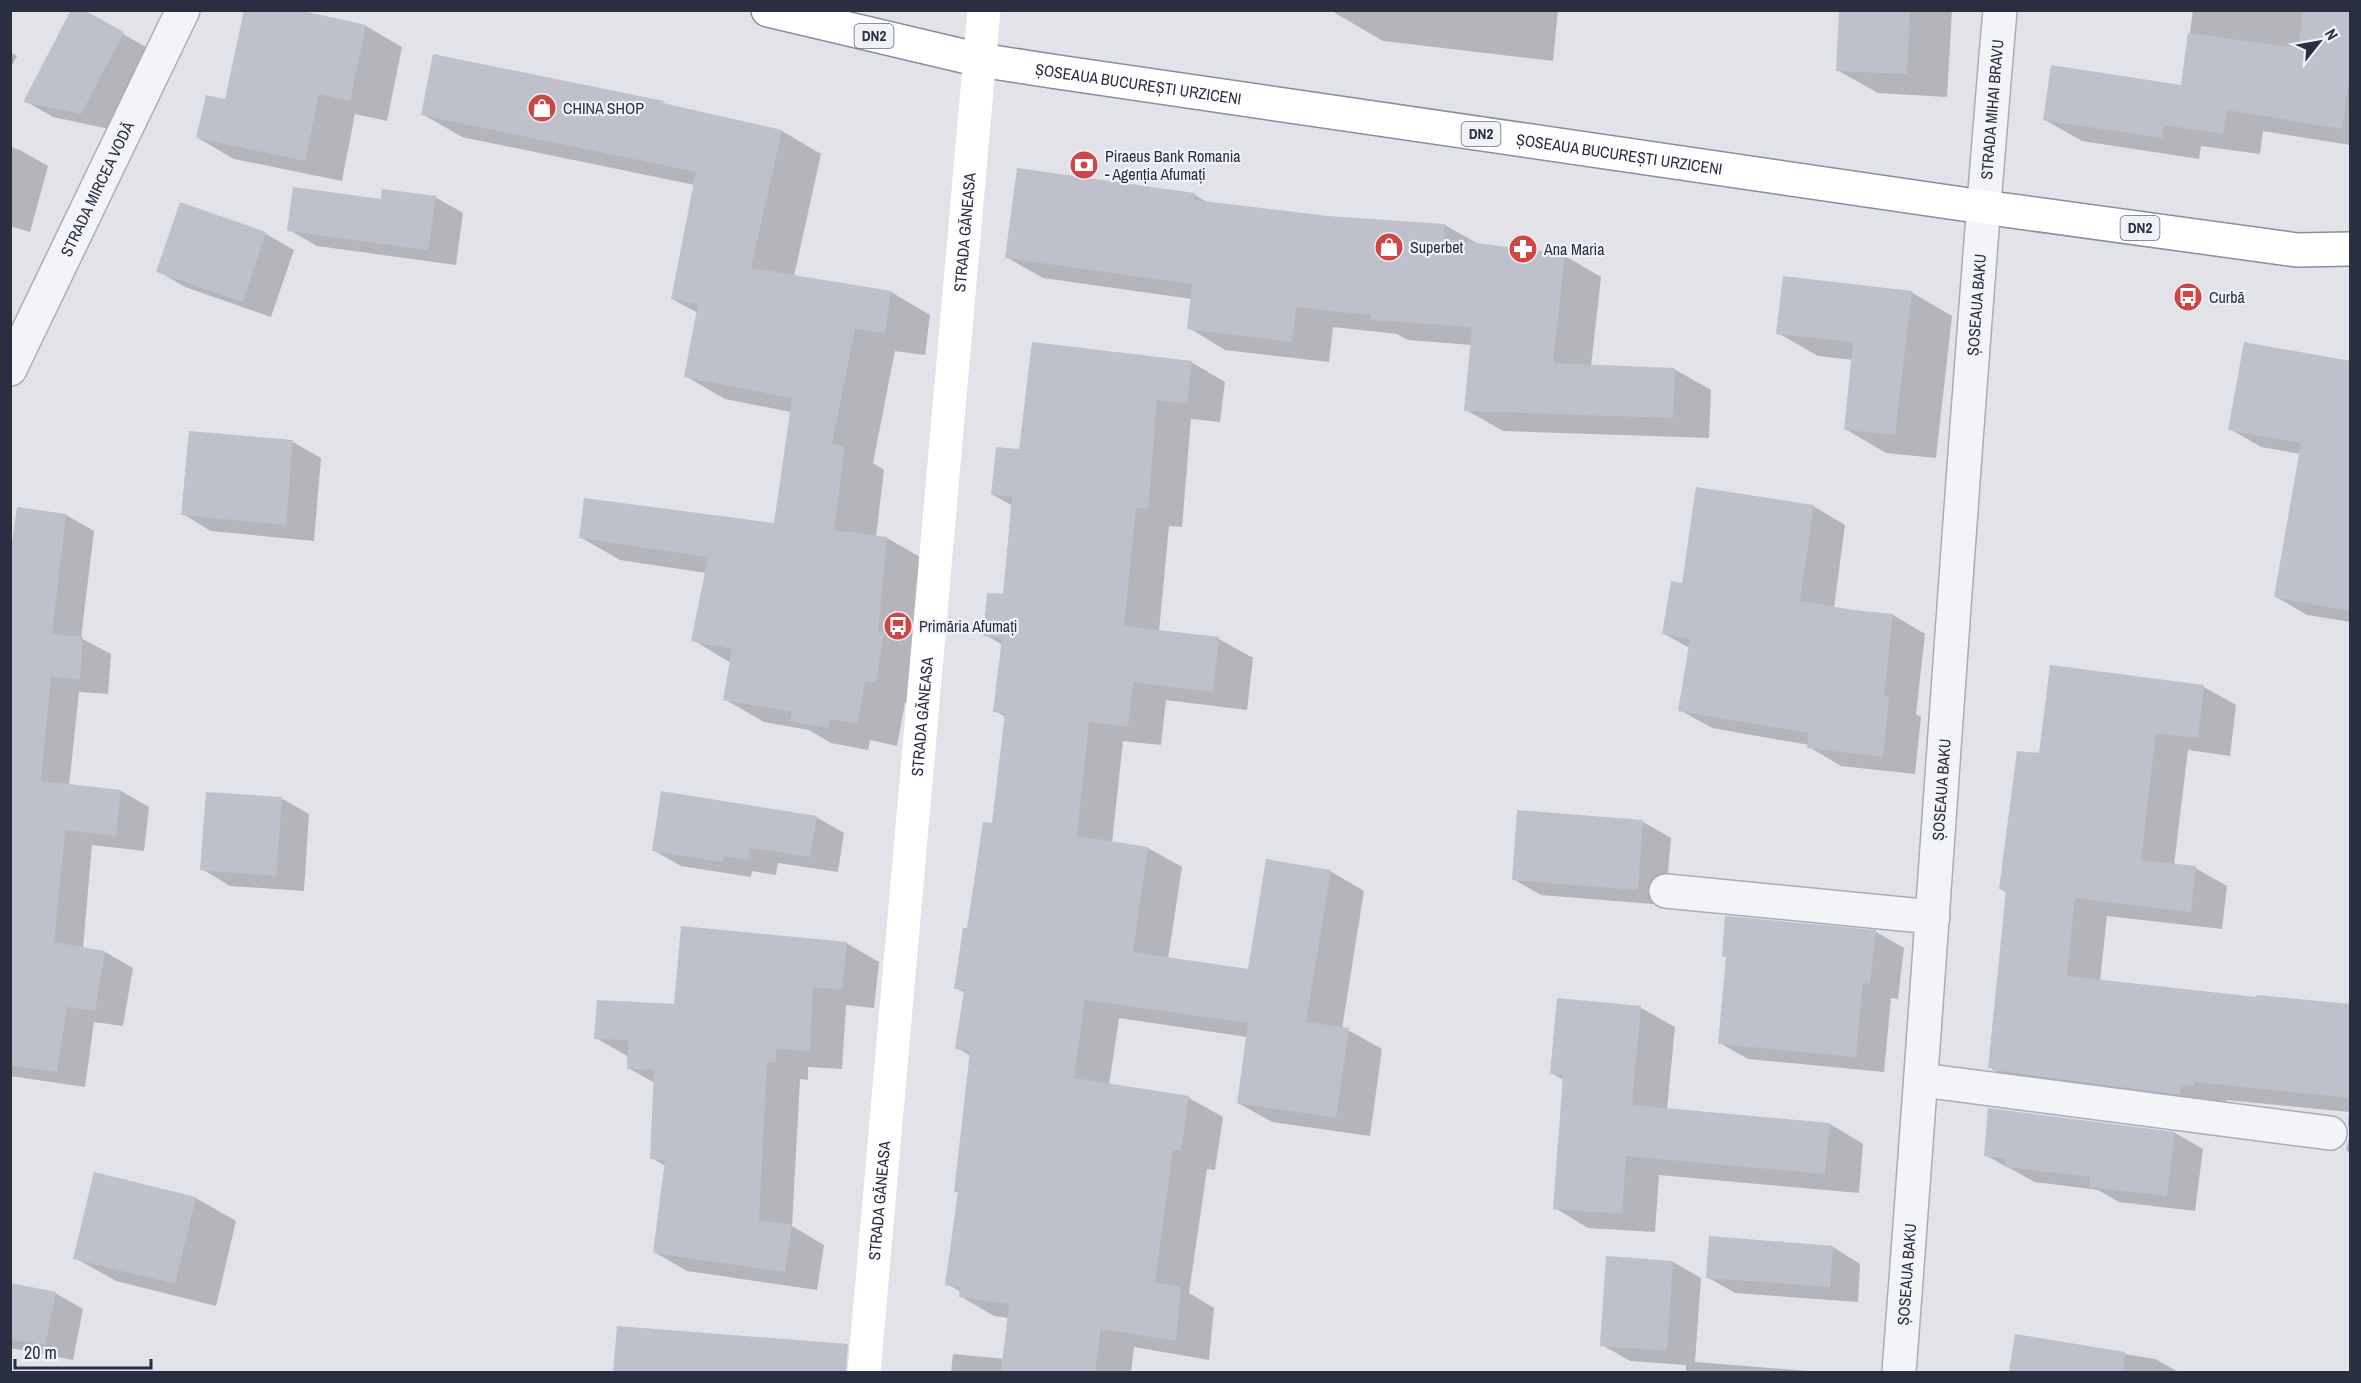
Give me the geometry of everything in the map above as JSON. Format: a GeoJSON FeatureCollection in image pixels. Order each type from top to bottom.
{"type":"FeatureCollection","features":[{"type":"Feature","properties":{"kind":"main road","name":"ȘOSEAUA BUCUREȘTI URZICENI"},"geometry":{"type":"LineString","coordinates":[[768,10],[980,60],[1983,207],[2297,250],[2350,249]]}},
{"type":"Feature","properties":{"kind":"main road","name":"STRADA GĂNEASA"},"geometry":{"type":"LineString","coordinates":[[864,1372],[984,10]]}},
{"type":"Feature","properties":{"kind":"main road","name":"ȘOSEAUA BUCUREȘTI URZICENI"},"geometry":{"type":"LineString","coordinates":[[2297,250],[2350,267]]}},
{"type":"Feature","properties":{"kind":"street","name":"STRADA MIRCEA VODĂ"},"geometry":{"type":"LineString","coordinates":[[10,369],[183,10]]}},
{"type":"Feature","properties":{"kind":"street","name":"STRADA MIHAI BRAVU"},"geometry":{"type":"LineString","coordinates":[[1983,207],[2000,10]]}},
{"type":"Feature","properties":{"kind":"street","name":"ȘOSEAUA BAKU"},"geometry":{"type":"LineString","coordinates":[[1899,1372],[1922,1080],[1983,207]]}},
{"type":"Feature","properties":{"kind":"street"},"geometry":{"type":"LineString","coordinates":[[1666,891],[1933,917]]}},
{"type":"Feature","properties":{"kind":"street"},"geometry":{"type":"LineString","coordinates":[[1922,1080],[2330,1133]]}},
{"type":"Feature","properties":{"kind":"building"},"geometry":{"type":"Polygon","coordinates":[[[71,10],[84,10],[124,32],[81,114],[23,102],[71,10]]]}},
{"type":"Feature","properties":{"kind":"building"},"geometry":{"type":"Polygon","coordinates":[[[244,10],[298,10],[366,25],[350,101],[319,94],[305,161],[196,138],[206,95],[225,99],[244,10]]]}},
{"type":"Feature","properties":{"kind":"building"},"geometry":{"type":"Polygon","coordinates":[[[1839,10],[1910,10],[1907,74],[1836,71],[1839,10]]]}},
{"type":"Feature","properties":{"kind":"building"},"geometry":{"type":"Polygon","coordinates":[[[2303,10],[2350,10],[2350,71],[2342,129],[2227,110],[2223,134],[2164,125],[2162,138],[2043,120],[2051,65],[2181,85],[2188,33],[2298,48],[2303,10]]]}},
{"type":"Feature","properties":{"kind":"building"},"geometry":{"type":"Polygon","coordinates":[[[433,54],[664,101],[663,103],[782,130],[751,268],[891,291],[885,333],[855,329],[832,444],[845,446],[834,530],[887,537],[878,631],[884,632],[876,683],[865,681],[858,724],[830,719],[828,728],[790,721],[792,712],[723,700],[732,649],[691,641],[708,557],[579,538],[584,498],[774,523],[792,398],[684,377],[698,304],[671,299],[696,172],[421,115],[433,54]]]}},
{"type":"Feature","properties":{"kind":"building"},"geometry":{"type":"Polygon","coordinates":[[[1017,168],[1195,193],[1194,200],[1328,216],[1445,224],[1444,239],[1565,254],[1553,363],[1675,368],[1673,418],[1464,411],[1472,327],[1370,320],[1371,315],[1296,307],[1292,342],[1187,329],[1192,284],[1005,258],[1017,168]]]}},
{"type":"Feature","properties":{"kind":"building"},"geometry":{"type":"Polygon","coordinates":[[[293,187],[381,199],[382,189],[436,196],[428,250],[287,231],[293,187]]]}},
{"type":"Feature","properties":{"kind":"building"},"geometry":{"type":"Polygon","coordinates":[[[180,202],[266,232],[243,302],[156,272],[180,202]]]}},
{"type":"Feature","properties":{"kind":"building"},"geometry":{"type":"Polygon","coordinates":[[[1783,276],[1912,291],[1895,435],[1844,430],[1853,342],[1776,334],[1783,276]]]}},
{"type":"Feature","properties":{"kind":"building"},"geometry":{"type":"Polygon","coordinates":[[[1032,342],[1192,361],[1187,404],[1157,400],[1148,509],[1136,508],[1124,626],[1219,637],[1213,692],[1133,682],[1128,727],[1089,722],[1077,836],[1148,847],[1133,952],[1248,969],[1266,859],[1331,870],[1306,1022],[1349,1028],[1336,1118],[1237,1103],[1248,1023],[1085,1000],[1074,1078],[1189,1096],[1181,1151],[1173,1150],[1155,1282],[1181,1287],[1176,1341],[1101,1329],[1095,1372],[1001,1372],[1009,1304],[959,1297],[960,1287],[945,1285],[958,1192],[954,1192],[970,1051],[955,1049],[964,990],[954,989],[963,928],[967,928],[983,822],[992,823],[1005,713],[993,712],[1002,638],[983,636],[987,593],[1003,594],[1012,497],[991,495],[996,447],[1019,449],[1032,342]]]}},
{"type":"Feature","properties":{"kind":"building"},"geometry":{"type":"Polygon","coordinates":[[[2244,342],[2350,361],[2350,611],[2274,597],[2301,443],[2228,430],[2244,342]]]}},
{"type":"Feature","properties":{"kind":"building"},"geometry":{"type":"Polygon","coordinates":[[[189,431],[293,440],[286,525],[181,515],[189,431]]]}},
{"type":"Feature","properties":{"kind":"building"},"geometry":{"type":"Polygon","coordinates":[[[1696,487],[1814,505],[1800,601],[1893,614],[1884,696],[1889,697],[1883,757],[1807,748],[1809,733],[1678,711],[1690,639],[1662,634],[1671,581],[1682,583],[1696,487]]]}},
{"type":"Feature","properties":{"kind":"building"},"geometry":{"type":"Polygon","coordinates":[[[17,507],[66,514],[52,634],[83,637],[80,679],[51,677],[41,781],[121,790],[116,836],[65,830],[54,942],[105,951],[95,1011],[67,1007],[57,1072],[10,1065],[10,556],[17,507]]]}},
{"type":"Feature","properties":{"kind":"building"},"geometry":{"type":"Polygon","coordinates":[[[2050,665],[2204,685],[2198,738],[2156,733],[2141,860],[2196,866],[2191,912],[2075,898],[2067,976],[2256,997],[2257,995],[2350,1004],[2350,1098],[2194,1082],[2194,1086],[2181,1085],[2180,1095],[1988,1068],[2006,890],[1999,889],[2017,751],[2039,753],[2050,665]]]}},
{"type":"Feature","properties":{"kind":"building"},"geometry":{"type":"Polygon","coordinates":[[[661,791],[817,816],[810,857],[750,848],[748,860],[724,856],[723,862],[652,851],[661,791]]]}},
{"type":"Feature","properties":{"kind":"building"},"geometry":{"type":"Polygon","coordinates":[[[206,792],[282,797],[276,876],[200,870],[206,792]]]}},
{"type":"Feature","properties":{"kind":"building"},"geometry":{"type":"Polygon","coordinates":[[[1517,810],[1643,820],[1638,890],[1512,880],[1517,810]]]}},
{"type":"Feature","properties":{"kind":"building"},"geometry":{"type":"Polygon","coordinates":[[[1725,916],[1876,930],[1870,984],[1863,983],[1856,1057],[1718,1044],[1726,957],[1722,956],[1725,916]]]}},
{"type":"Feature","properties":{"kind":"building"},"geometry":{"type":"Polygon","coordinates":[[[681,926],[847,942],[842,990],[813,987],[810,1051],[776,1049],[776,1062],[767,1062],[759,1220],[792,1225],[785,1272],[653,1253],[665,1160],[650,1159],[654,1070],[627,1069],[628,1040],[594,1039],[597,1000],[674,1004],[681,926]]]}},
{"type":"Feature","properties":{"kind":"building"},"geometry":{"type":"Polygon","coordinates":[[[1557,998],[1641,1006],[1632,1105],[1830,1123],[1825,1174],[1626,1156],[1622,1214],[1553,1209],[1563,1075],[1550,1074],[1557,998]]]}},
{"type":"Feature","properties":{"kind":"building"},"geometry":{"type":"Polygon","coordinates":[[[1988,1108],[2175,1132],[2167,1196],[2089,1187],[2090,1177],[2005,1167],[2005,1159],[1984,1156],[1988,1108]]]}},
{"type":"Feature","properties":{"kind":"building"},"geometry":{"type":"Polygon","coordinates":[[[94,1172],[196,1197],[175,1284],[73,1259],[94,1172]]]}},
{"type":"Feature","properties":{"kind":"building"},"geometry":{"type":"Polygon","coordinates":[[[1709,1236],[1833,1246],[1830,1287],[1706,1278],[1709,1236]]]}},
{"type":"Feature","properties":{"kind":"building"},"geometry":{"type":"Polygon","coordinates":[[[1606,1256],[1673,1261],[1667,1351],[1600,1346],[1606,1256]]]}},
{"type":"Feature","properties":{"kind":"building"},"geometry":{"type":"Polygon","coordinates":[[[10,1283],[56,1292],[45,1345],[10,1339],[10,1283]]]}},
{"type":"Feature","properties":{"kind":"building"},"geometry":{"type":"Polygon","coordinates":[[[617,1326],[848,1344],[846,1372],[613,1372],[617,1326]]]}},
{"type":"Feature","properties":{"kind":"building"},"geometry":{"type":"Polygon","coordinates":[[[2015,1334],[2125,1352],[2123,1372],[2009,1372],[2015,1334]]]}},
{"type":"Feature","properties":{"kind":"place","name":"CHINA SHOP"},"geometry":{"type":"Point","coordinates":[542,108]}},
{"type":"Feature","properties":{"kind":"place","name":"Piraeus Bank Romania - Agenția Afumați"},"geometry":{"type":"Point","coordinates":[1084,165]}},
{"type":"Feature","properties":{"kind":"place","name":"Superbet"},"geometry":{"type":"Point","coordinates":[1389,247]}},
{"type":"Feature","properties":{"kind":"place","name":"Ana Maria"},"geometry":{"type":"Point","coordinates":[1523,249]}},
{"type":"Feature","properties":{"kind":"place","name":"Curbă"},"geometry":{"type":"Point","coordinates":[2188,297]}},
{"type":"Feature","properties":{"kind":"place","name":"Primăria Afumați"},"geometry":{"type":"Point","coordinates":[898,626]}}]}
